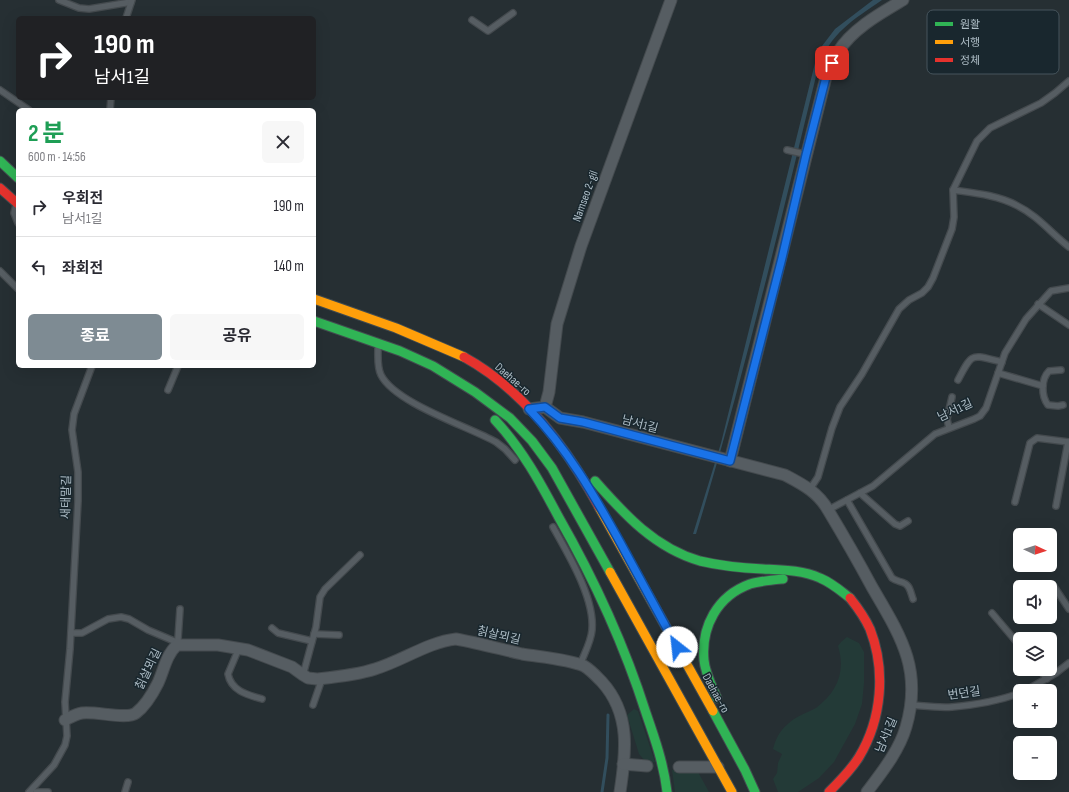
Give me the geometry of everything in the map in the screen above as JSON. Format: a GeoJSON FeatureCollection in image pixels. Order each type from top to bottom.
{"type":"FeatureCollection","features":[{"type":"Feature","properties":{"kind":"highway"},"geometry":{"type":"LineString","coordinates":[[0,161],[16,176]]}},
{"type":"Feature","properties":{"kind":"highway"},"geometry":{"type":"LineString","coordinates":[[0,188],[16,203]]}},
{"type":"Feature","properties":{"kind":"highway","name":"Daehae-ro"},"geometry":{"type":"LineString","coordinates":[[316,300],[396,328],[451,351],[486,372],[517,397],[529,409],[566,452],[587,485],[610,524],[745,770],[755,792]]}},
{"type":"Feature","properties":{"kind":"highway"},"geometry":{"type":"LineString","coordinates":[[316,322],[400,351],[433,366],[475,392],[510,418],[532,441],[552,468],[732,792]]}},
{"type":"Feature","properties":{"kind":"highway"},"geometry":{"type":"LineString","coordinates":[[449,375],[497,422],[522,453],[567,530],[595,584],[628,660],[643,701],[664,773],[667,792]]}},
{"type":"Feature","properties":{"kind":"highway"},"geometry":{"type":"LineString","coordinates":[[557,441],[632,522],[643,532],[667,548],[693,559],[716,565],[790,570],[822,578],[841,590],[857,606],[869,625],[877,648],[880,674],[879,703],[873,728],[863,752],[846,776],[826,788]]}},
{"type":"Feature","properties":{"kind":"highway"},"geometry":{"type":"LineString","coordinates":[[745,770],[707,674],[703,649],[706,628],[715,610],[722,601],[741,588],[762,580],[785,579],[797,581]]}},
{"type":"Feature","properties":{"kind":"highway"},"geometry":{"type":"LineString","coordinates":[[823,590],[832,596]]}},
{"type":"Feature","properties":{"kind":"highway"},"geometry":{"type":"LineString","coordinates":[[826,788],[856,746],[867,720],[870,707],[873,679],[872,666],[865,638],[854,618]]}},
{"type":"Feature","properties":{"kind":"street","name":"Namseo 2-gil"},"geometry":{"type":"LineString","coordinates":[[545,407],[549,392],[557,324],[581,246],[671,0]]}},
{"type":"Feature","properties":{"kind":"street"},"geometry":{"type":"LineString","coordinates":[[728,460],[826,77],[839,50],[848,40],[863,26],[882,12],[904,0]]}},
{"type":"Feature","properties":{"kind":"street"},"geometry":{"type":"LineString","coordinates":[[529,409],[545,407]]}},
{"type":"Feature","properties":{"kind":"street","name":"남서1길"},"geometry":{"type":"LineString","coordinates":[[545,407],[560,418],[583,422],[785,475],[810,489],[821,499],[895,626],[905,649],[911,674],[911,705],[906,728],[888,763],[867,792]]}},
{"type":"Feature","properties":{"kind":"street","name":"칡살뫼길"},"geometry":{"type":"LineString","coordinates":[[65,720],[80,713],[131,716],[137,712],[158,684],[172,650],[177,645],[218,645],[248,650],[292,667],[308,678],[322,678],[374,670],[420,650],[456,639],[580,665],[593,673],[615,699],[621,714],[624,732],[620,792]]}},
{"type":"Feature","properties":{"kind":"street"},"geometry":{"type":"LineString","coordinates":[[623,764],[647,766]]}},
{"type":"Feature","properties":{"kind":"street"},"geometry":{"type":"LineString","coordinates":[[679,767],[718,767]]}},
{"type":"Feature","properties":{"kind":"lane"},"geometry":{"type":"LineString","coordinates":[[59,0],[79,8],[89,9],[132,1],[127,16]]}},
{"type":"Feature","properties":{"kind":"lane"},"geometry":{"type":"LineString","coordinates":[[472,20],[488,31],[513,13]]}},
{"type":"Feature","properties":{"kind":"lane"},"geometry":{"type":"LineString","coordinates":[[810,489],[818,477],[832,428],[840,407],[862,374],[899,309],[909,300],[922,293],[928,287],[933,278],[952,229],[954,217],[953,190],[977,141],[990,128],[1041,102],[1069,81]]}},
{"type":"Feature","properties":{"kind":"lane"},"geometry":{"type":"LineString","coordinates":[[0,90],[26,108]]}},
{"type":"Feature","properties":{"kind":"lane"},"geometry":{"type":"LineString","coordinates":[[787,150],[800,153]]}},
{"type":"Feature","properties":{"kind":"lane"},"geometry":{"type":"LineString","coordinates":[[953,190],[987,195],[1016,204],[1032,215],[1069,247]]}},
{"type":"Feature","properties":{"kind":"lane"},"geometry":{"type":"LineString","coordinates":[[16,207],[14,213],[16,218]]}},
{"type":"Feature","properties":{"kind":"lane"},"geometry":{"type":"LineString","coordinates":[[0,271],[16,287]]}},
{"type":"Feature","properties":{"kind":"lane","name":"남서1길"},"geometry":{"type":"LineString","coordinates":[[828,510],[873,486],[935,434],[980,416],[986,408],[1004,353],[1026,319],[1051,291],[1069,288]]}},
{"type":"Feature","properties":{"kind":"lane"},"geometry":{"type":"LineString","coordinates":[[1038,304],[1069,325]]}},
{"type":"Feature","properties":{"kind":"lane"},"geometry":{"type":"LineString","coordinates":[[378,343],[380,373],[384,381],[392,388],[410,401],[496,442],[505,449],[517,463]]}},
{"type":"Feature","properties":{"kind":"lane"},"geometry":{"type":"LineString","coordinates":[[958,380],[969,360],[974,357],[1002,362]]}},
{"type":"Feature","properties":{"kind":"lane","name":"새태말길"},"geometry":{"type":"LineString","coordinates":[[29,792],[54,765],[63,749],[67,736],[64,702],[71,633],[78,500],[78,472],[72,430],[74,414],[91,368]]}},
{"type":"Feature","properties":{"kind":"lane"},"geometry":{"type":"LineString","coordinates":[[168,390],[177,368]]}},
{"type":"Feature","properties":{"kind":"lane"},"geometry":{"type":"LineString","coordinates":[[1061,370],[1049,371],[1045,375],[1043,386],[1044,398],[1048,404],[1058,406],[1063,405]]}},
{"type":"Feature","properties":{"kind":"lane"},"geometry":{"type":"LineString","coordinates":[[998,373],[1043,386]]}},
{"type":"Feature","properties":{"kind":"lane"},"geometry":{"type":"LineString","coordinates":[[949,428],[947,419],[952,397]]}},
{"type":"Feature","properties":{"kind":"lane"},"geometry":{"type":"LineString","coordinates":[[1015,502],[1030,443],[1037,438],[1068,442],[1056,506]]}},
{"type":"Feature","properties":{"kind":"lane"},"geometry":{"type":"LineString","coordinates":[[860,493],[895,524],[900,526],[908,521]]}},
{"type":"Feature","properties":{"kind":"lane"},"geometry":{"type":"LineString","coordinates":[[847,500],[892,578],[896,581],[906,583],[909,586],[913,599]]}},
{"type":"Feature","properties":{"kind":"lane"},"geometry":{"type":"LineString","coordinates":[[551,522],[581,582],[592,617],[592,632],[580,665]]}},
{"type":"Feature","properties":{"kind":"lane"},"geometry":{"type":"LineString","coordinates":[[303,675],[314,634],[320,597],[325,589],[360,555]]}},
{"type":"Feature","properties":{"kind":"lane"},"geometry":{"type":"LineString","coordinates":[[1057,592],[1069,609]]}},
{"type":"Feature","properties":{"kind":"lane"},"geometry":{"type":"LineString","coordinates":[[177,645],[180,609]]}},
{"type":"Feature","properties":{"kind":"lane"},"geometry":{"type":"LineString","coordinates":[[992,613],[1013,638]]}},
{"type":"Feature","properties":{"kind":"lane"},"geometry":{"type":"LineString","coordinates":[[71,633],[82,633],[108,619],[121,617],[129,618],[152,632],[174,641],[177,645]]}},
{"type":"Feature","properties":{"kind":"lane"},"geometry":{"type":"LineString","coordinates":[[272,628],[278,633],[312,641]]}},
{"type":"Feature","properties":{"kind":"lane"},"geometry":{"type":"LineString","coordinates":[[314,634],[339,635]]}},
{"type":"Feature","properties":{"kind":"lane"},"geometry":{"type":"LineString","coordinates":[[239,648],[228,674],[229,678],[235,688],[262,700]]}},
{"type":"Feature","properties":{"kind":"lane"},"geometry":{"type":"LineString","coordinates":[[1037,684],[1069,663]]}},
{"type":"Feature","properties":{"kind":"lane"},"geometry":{"type":"LineString","coordinates":[[313,705],[322,678]]}},
{"type":"Feature","properties":{"kind":"lane","name":"번던길"},"geometry":{"type":"LineString","coordinates":[[911,705],[952,707],[976,704],[1013,695]]}},
{"type":"Feature","properties":{"kind":"lane"},"geometry":{"type":"LineString","coordinates":[[125,792],[128,782]]}},
{"type":"Feature","properties":{"kind":"lane"},"geometry":{"type":"LineString","coordinates":[[36,792],[48,792]]}},
{"type":"Feature","properties":{"kind":"green space"},"geometry":{"type":"Polygon","coordinates":[[[847,637],[859,643],[864,652],[862,704],[855,724],[834,762],[819,778],[798,792],[778,792],[773,779],[777,773],[778,763],[782,754],[773,749],[777,738],[781,731],[795,718],[816,708],[823,702],[834,688],[838,681],[841,664],[838,646],[847,637]]]}},
{"type":"Feature","properties":{"kind":"green space"},"geometry":{"type":"Polygon","coordinates":[[[634,709],[638,711],[655,762],[647,763],[639,754],[627,715],[634,709]]]}},
{"type":"Feature","properties":{"kind":"green space"},"geometry":{"type":"Polygon","coordinates":[[[672,770],[698,772],[709,792],[675,792],[672,770]]]}},
{"type":"Feature","properties":{"kind":"water"},"geometry":{"type":"Polygon","coordinates":[[[873,0],[882,0],[852,21],[836,36],[829,45],[818,68],[730,419],[696,534],[693,534],[721,443],[815,63],[822,46],[835,29],[873,0]]]}},
{"type":"Feature","properties":{"kind":"waterway"},"geometry":{"type":"LineString","coordinates":[[602,792],[607,758],[608,715]]}},
{"type":"Feature","properties":{"kind":"traffic: fast"},"geometry":{"type":"LineString","coordinates":[[0,161],[16,176]]}},
{"type":"Feature","properties":{"kind":"traffic: fast"},"geometry":{"type":"LineString","coordinates":[[316,322],[400,351],[433,366],[475,392],[510,418],[532,441],[552,468],[610,572]]}},
{"type":"Feature","properties":{"kind":"traffic: fast"},"geometry":{"type":"LineString","coordinates":[[495,420],[514,442],[537,478],[596,588],[618,637],[637,687],[653,733],[666,782],[667,792]]}},
{"type":"Feature","properties":{"kind":"traffic: fast"},"geometry":{"type":"LineString","coordinates":[[595,481],[642,529],[669,548],[684,555],[700,561],[724,565],[806,573],[828,582],[850,598]]}},
{"type":"Feature","properties":{"kind":"traffic: fast"},"geometry":{"type":"LineString","coordinates":[[717,698],[707,675],[704,660],[705,636],[714,614],[728,596],[738,589],[754,583],[783,579]]}},
{"type":"Feature","properties":{"kind":"traffic: fast"},"geometry":{"type":"LineString","coordinates":[[713,711],[745,770],[755,792]]}},
{"type":"Feature","properties":{"kind":"traffic: slow"},"geometry":{"type":"LineString","coordinates":[[316,300],[396,328],[464,357]]}},
{"type":"Feature","properties":{"kind":"traffic: slow"},"geometry":{"type":"LineString","coordinates":[[599,507],[713,711]]}},
{"type":"Feature","properties":{"kind":"traffic: slow"},"geometry":{"type":"LineString","coordinates":[[610,572],[732,792]]}},
{"type":"Feature","properties":{"kind":"traffic: jam"},"geometry":{"type":"LineString","coordinates":[[0,188],[16,202]]}},
{"type":"Feature","properties":{"kind":"traffic: jam"},"geometry":{"type":"LineString","coordinates":[[464,357],[486,370],[525,403],[542,422],[573,463],[599,507]]}},
{"type":"Feature","properties":{"kind":"traffic: jam"},"geometry":{"type":"LineString","coordinates":[[829,792],[841,780],[859,757],[867,742],[873,727],[879,694],[880,677],[875,645],[866,621],[850,598]]}},
{"type":"Feature","properties":{"kind":"route"},"geometry":{"type":"LineString","coordinates":[[677,647],[587,485],[566,452],[543,423],[529,409],[545,407],[560,418],[583,422],[730,461],[782,258],[806,155],[826,77],[832,63]]}}]}
